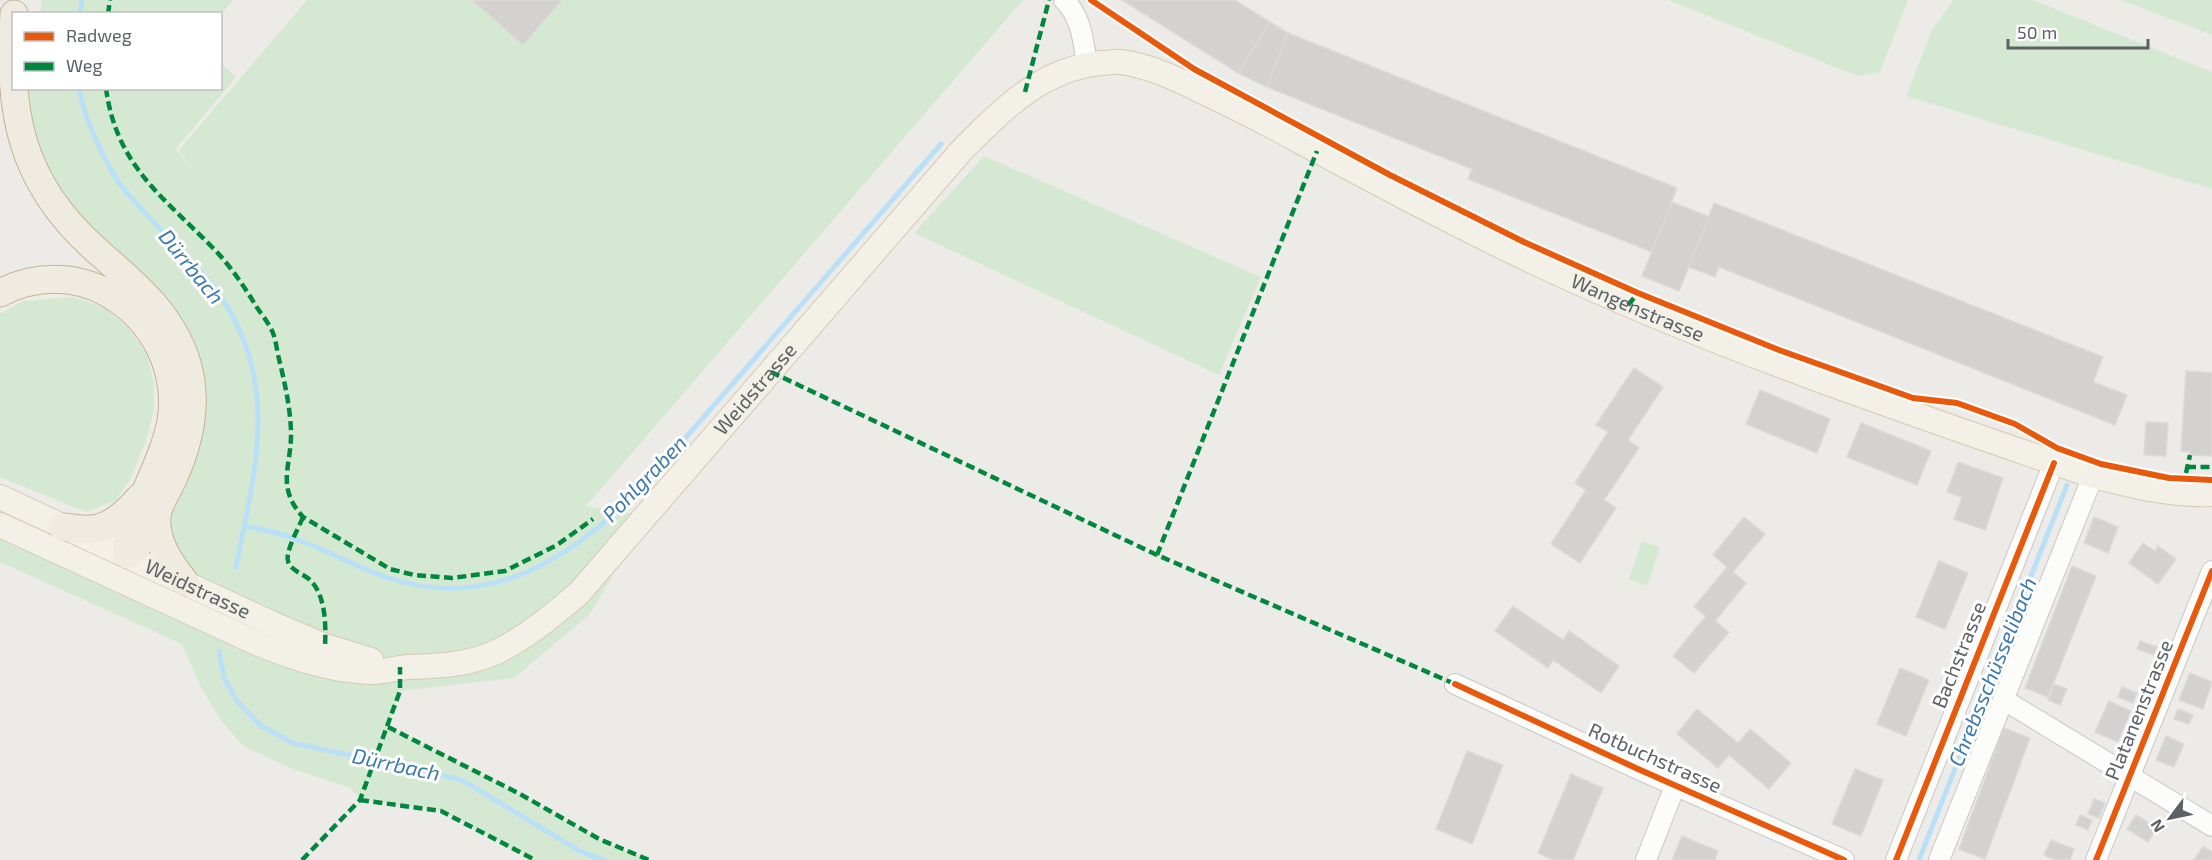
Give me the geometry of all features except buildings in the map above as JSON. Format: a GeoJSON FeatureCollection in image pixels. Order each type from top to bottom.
{"type":"FeatureCollection","features":[{"type":"Feature","properties":{"kind":"highway"},"geometry":{"type":"LineString","coordinates":[[0,16],[3,0]]}},
{"type":"Feature","properties":{"kind":"highway"},"geometry":{"type":"LineString","coordinates":[[14,90],[16,113],[26,152],[55,206],[72,226],[156,306],[174,332],[187,363],[192,403],[190,429],[180,463],[146,536],[127,555]]}},
{"type":"Feature","properties":{"kind":"highway"},"geometry":{"type":"LineString","coordinates":[[0,293],[20,284],[57,279],[101,289],[119,300],[147,326],[157,342],[166,362],[171,390],[171,423],[129,530],[126,544],[127,555]]}},
{"type":"Feature","properties":{"kind":"highway"},"geometry":{"type":"LineString","coordinates":[[56,537],[112,522],[127,512],[147,488]]}},
{"type":"Feature","properties":{"kind":"highway"},"geometry":{"type":"LineString","coordinates":[[157,515],[158,532],[163,550],[185,582]]}},
{"type":"Feature","properties":{"kind":"main road","name":"Wangenstrasse"},"geometry":{"type":"LineString","coordinates":[[1088,64],[1119,62],[1166,74],[1242,110],[1447,219],[1628,305],[1737,349],[2094,476],[2137,487],[2179,493],[2212,494]]}},
{"type":"Feature","properties":{"kind":"main road","name":"Weidstrasse"},"geometry":{"type":"LineString","coordinates":[[0,497],[56,537],[155,596],[261,645],[302,661],[341,669],[374,672],[442,666],[491,654],[528,635],[579,593],[962,150],[999,113],[1044,80],[1088,64]]}},
{"type":"Feature","properties":{"kind":"main road","name":"Weidstrasse"},"geometry":{"type":"LineString","coordinates":[[0,525],[127,555],[325,646],[400,668]]}},
{"type":"Feature","properties":{"kind":"main road"},"geometry":{"type":"LineString","coordinates":[[127,555],[142,585],[155,596]]}},
{"type":"Feature","properties":{"kind":"street"},"geometry":{"type":"LineString","coordinates":[[1064,0],[1074,11],[1080,26],[1088,64]]}},
{"type":"Feature","properties":{"kind":"street","name":"Bachstrasse"},"geometry":{"type":"LineString","coordinates":[[1896,860],[2054,463]]}},
{"type":"Feature","properties":{"kind":"street"},"geometry":{"type":"LineString","coordinates":[[1939,860],[2094,476]]}},
{"type":"Feature","properties":{"kind":"street","name":"Platanenstrasse"},"geometry":{"type":"LineString","coordinates":[[2096,860],[2212,571]]}},
{"type":"Feature","properties":{"kind":"street","name":"Rotbuchstrasse"},"geometry":{"type":"LineString","coordinates":[[1455,684],[1676,786],[1844,860]]}},
{"type":"Feature","properties":{"kind":"street"},"geometry":{"type":"LineString","coordinates":[[2004,700],[2212,826]]}},
{"type":"Feature","properties":{"kind":"street"},"geometry":{"type":"LineString","coordinates":[[1646,860],[1676,786]]}},
{"type":"Feature","properties":{"kind":"green space"},"geometry":{"type":"Polygon","coordinates":[[[42,0],[233,0],[222,14],[40,12],[42,0]]]}},
{"type":"Feature","properties":{"kind":"green space"},"geometry":{"type":"Polygon","coordinates":[[[307,0],[1023,0],[584,506],[647,516],[590,614],[514,678],[400,691],[388,727],[520,794],[599,839],[649,860],[535,860],[441,811],[360,800],[351,788],[290,768],[243,746],[220,719],[201,687],[182,644],[0,562],[0,521],[62,527],[183,581],[160,541],[190,430],[94,248],[20,132],[28,90],[222,90],[222,64],[236,77],[176,149],[194,172],[179,150],[307,0]]]}},
{"type":"Feature","properties":{"kind":"green space"},"geometry":{"type":"Polygon","coordinates":[[[1668,0],[1908,0],[1880,72],[1857,76],[1668,0]]]}},
{"type":"Feature","properties":{"kind":"green space"},"geometry":{"type":"Polygon","coordinates":[[[1953,0],[2033,0],[2212,72],[2212,189],[1906,96],[1932,30],[1953,0]]]}},
{"type":"Feature","properties":{"kind":"green space"},"geometry":{"type":"Polygon","coordinates":[[[2121,0],[2212,0],[2212,35],[2121,0]]]}},
{"type":"Feature","properties":{"kind":"green space"},"geometry":{"type":"Polygon","coordinates":[[[984,156],[1261,277],[1219,375],[914,233],[984,156]]]}},
{"type":"Feature","properties":{"kind":"green space"},"geometry":{"type":"Polygon","coordinates":[[[74,297],[105,308],[131,331],[147,355],[154,383],[154,410],[146,441],[130,480],[115,501],[86,512],[0,477],[0,314],[22,301],[74,297]]]}},
{"type":"Feature","properties":{"kind":"green space"},"geometry":{"type":"Polygon","coordinates":[[[1642,541],[1660,547],[1647,586],[1629,579],[1642,541]]]}},
{"type":"Feature","properties":{"kind":"waterway","name":"Dürrbach"},"geometry":{"type":"LineString","coordinates":[[80,12],[82,0]]}},
{"type":"Feature","properties":{"kind":"waterway","name":"Dürrbach"},"geometry":{"type":"LineString","coordinates":[[80,90],[94,137],[119,183],[214,287],[235,321],[249,355],[256,389],[258,423],[256,458],[236,567]]}},
{"type":"Feature","properties":{"kind":"waterway","name":"Pohlgraben"},"geometry":{"type":"LineString","coordinates":[[244,526],[287,536],[386,577],[424,586],[460,588],[494,583],[526,572],[557,556],[587,536],[642,488],[941,144]]}},
{"type":"Feature","properties":{"kind":"waterway","name":"Chrebsschüsselibach"},"geometry":{"type":"LineString","coordinates":[[1919,860],[2067,485]]}},
{"type":"Feature","properties":{"kind":"waterway","name":"Dürrbach"},"geometry":{"type":"LineString","coordinates":[[219,651],[224,678],[237,701],[261,726],[293,743],[462,780],[578,850],[603,860]]}},
{"type":"Feature","properties":{"kind":"marked path"},"geometry":{"type":"LineString","coordinates":[[108,12],[110,0]]}},
{"type":"Feature","properties":{"kind":"marked path"},"geometry":{"type":"LineString","coordinates":[[1025,92],[1049,0]]}},
{"type":"Feature","properties":{"kind":"marked path"},"geometry":{"type":"LineString","coordinates":[[106,90],[111,115],[131,159],[159,195],[224,261],[271,329],[290,413],[291,443],[287,485],[294,506],[303,517],[390,569],[414,575],[452,578],[505,571],[557,545],[593,519]]}},
{"type":"Feature","properties":{"kind":"marked path"},"geometry":{"type":"LineString","coordinates":[[1157,555],[1317,151]]}},
{"type":"Feature","properties":{"kind":"marked path"},"geometry":{"type":"LineString","coordinates":[[1628,305],[1638,293]]}},
{"type":"Feature","properties":{"kind":"marked path"},"geometry":{"type":"LineString","coordinates":[[771,372],[1157,555],[1455,684]]}},
{"type":"Feature","properties":{"kind":"marked path"},"geometry":{"type":"LineString","coordinates":[[2186,473],[2190,455]]}},
{"type":"Feature","properties":{"kind":"marked path"},"geometry":{"type":"LineString","coordinates":[[2187,467],[2212,467]]}},
{"type":"Feature","properties":{"kind":"marked path"},"geometry":{"type":"LineString","coordinates":[[303,517],[290,546],[288,561],[294,569],[315,585],[319,593],[325,620],[325,646]]}},
{"type":"Feature","properties":{"kind":"marked path"},"geometry":{"type":"LineString","coordinates":[[302,860],[360,800],[400,691],[400,667]]}},
{"type":"Feature","properties":{"kind":"marked path"},"geometry":{"type":"LineString","coordinates":[[388,727],[520,794],[599,839],[649,860]]}},
{"type":"Feature","properties":{"kind":"marked path"},"geometry":{"type":"LineString","coordinates":[[360,800],[441,811],[535,860]]}},
{"type":"Feature","properties":{"kind":"cycle path"},"geometry":{"type":"LineString","coordinates":[[1091,0],[1194,69],[1390,175],[1524,242],[1638,293],[1779,350],[1913,398],[1957,403],[2015,424],[2057,448],[2101,464],[2169,478],[2212,480]]}},
{"type":"Feature","properties":{"kind":"cycle path"},"geometry":{"type":"LineString","coordinates":[[1896,860],[2054,463]]}},
{"type":"Feature","properties":{"kind":"cycle path"},"geometry":{"type":"LineString","coordinates":[[2096,860],[2212,571]]}},
{"type":"Feature","properties":{"kind":"cycle path"},"geometry":{"type":"LineString","coordinates":[[1455,684],[1638,769],[1844,860]]}}]}
